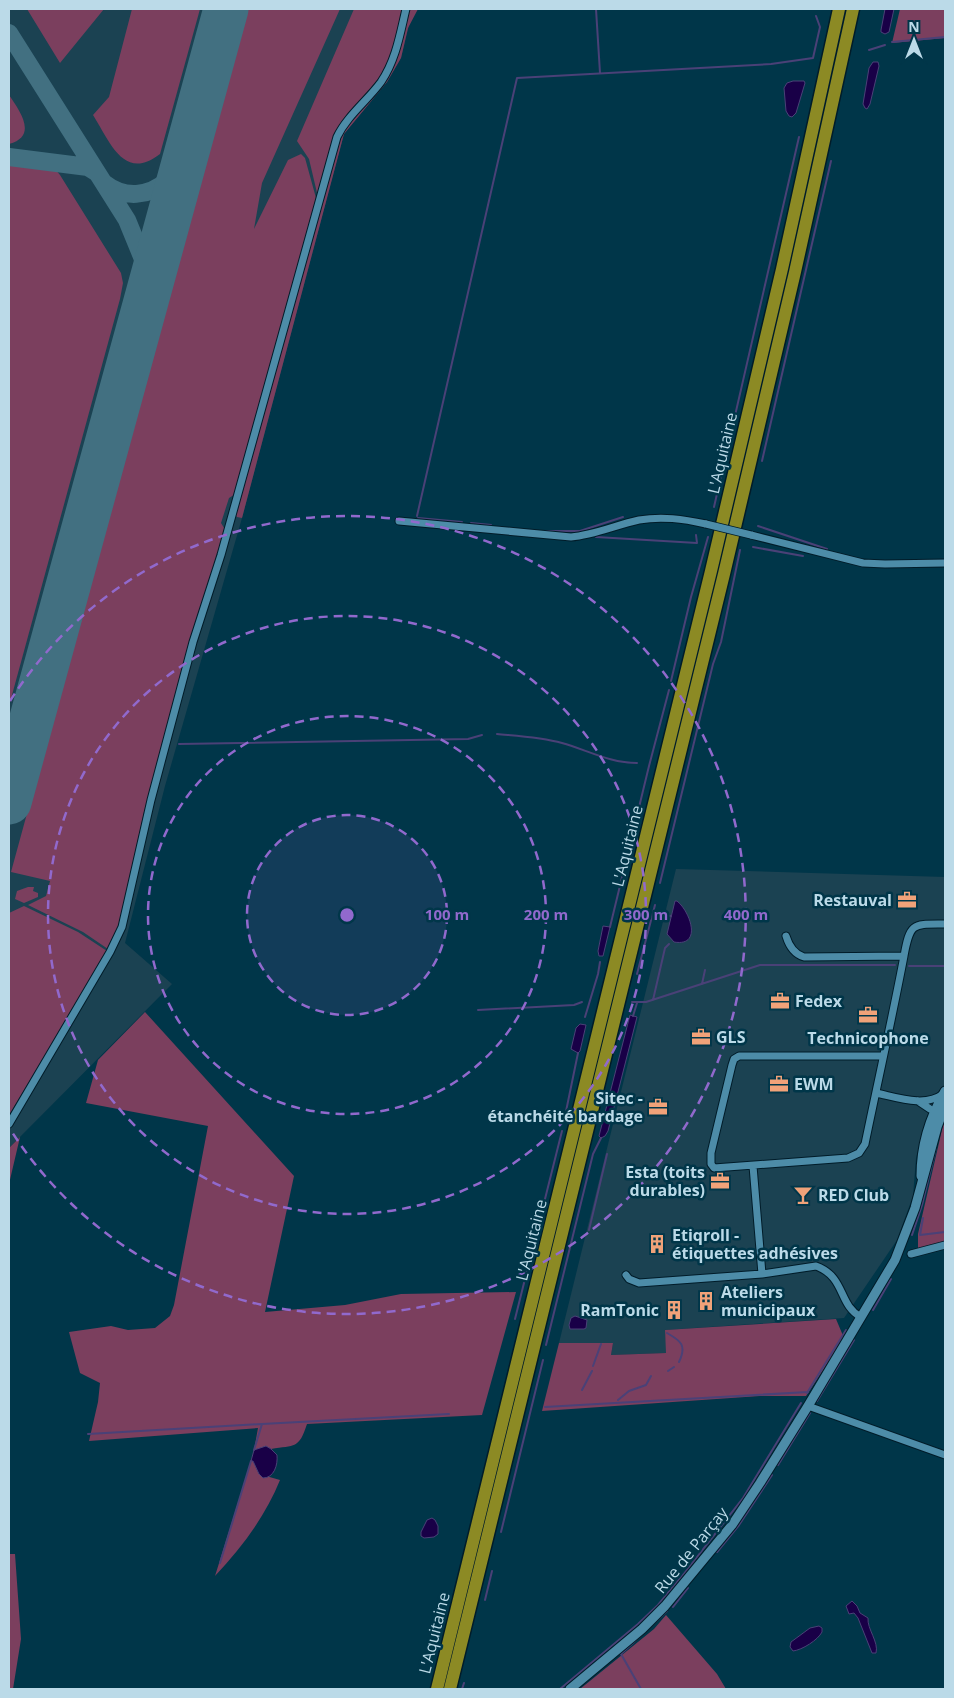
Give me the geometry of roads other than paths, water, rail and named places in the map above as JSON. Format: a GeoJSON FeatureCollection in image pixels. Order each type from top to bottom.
{"type":"FeatureCollection","features":[{"type":"Feature","properties":{"kind":"highway","name":"L'Aquitaine"},"geometry":{"type":"LineString","coordinates":[[436,1689],[713,562],[782,269],[839,9]]}},
{"type":"Feature","properties":{"kind":"highway","name":"L'Aquitaine"},"geometry":{"type":"LineString","coordinates":[[450,1689],[732,537],[797,264],[853,9]]}},
{"type":"Feature","properties":{"kind":"street"},"geometry":{"type":"LineString","coordinates":[[9,1124],[110,952],[122,927],[150,800],[185,670],[201,613],[221,555],[337,137],[343,126],[370,95],[388,69],[398,42],[406,9]]}},
{"type":"Feature","properties":{"kind":"street"},"geometry":{"type":"LineString","coordinates":[[399,521],[571,536],[588,534],[631,522],[677,518],[863,562],[884,564],[945,563]]}},
{"type":"Feature","properties":{"kind":"street"},"geometry":{"type":"LineString","coordinates":[[883,1056],[738,1056],[734,1059],[732,1065],[711,1153],[711,1164],[714,1168],[753,1166],[848,1158],[856,1155],[865,1144],[904,956],[906,940],[912,929],[917,925],[945,924]]}},
{"type":"Feature","properties":{"kind":"street"},"geometry":{"type":"LineString","coordinates":[[786,936],[788,944],[794,951],[804,957],[904,956]]}},
{"type":"Feature","properties":{"kind":"street"},"geometry":{"type":"LineString","coordinates":[[920,1192],[922,1151],[944,1092]]}},
{"type":"Feature","properties":{"kind":"street"},"geometry":{"type":"LineString","coordinates":[[876,1093],[918,1101],[937,1107]]}},
{"type":"Feature","properties":{"kind":"street"},"geometry":{"type":"LineString","coordinates":[[920,1192],[937,1127],[937,1107]]}},
{"type":"Feature","properties":{"kind":"street"},"geometry":{"type":"LineString","coordinates":[[753,1166],[762,1274]]}},
{"type":"Feature","properties":{"kind":"street","name":"Rue de Parçay"},"geometry":{"type":"LineString","coordinates":[[570,1689],[642,1629],[667,1604],[741,1512],[808,1406],[888,1273],[901,1246],[916,1208],[920,1192]]}},
{"type":"Feature","properties":{"kind":"street"},"geometry":{"type":"LineString","coordinates":[[911,1254],[945,1245]]}},
{"type":"Feature","properties":{"kind":"street"},"geometry":{"type":"LineString","coordinates":[[626,1275],[629,1279],[639,1283],[762,1274],[812,1266],[820,1267],[835,1278],[852,1312],[861,1317]]}},
{"type":"Feature","properties":{"kind":"street"},"geometry":{"type":"LineString","coordinates":[[808,1406],[945,1455]]}},
{"type":"Feature","properties":{"kind":"waterway"},"geometry":{"type":"LineString","coordinates":[[596,9],[600,73]]}},
{"type":"Feature","properties":{"kind":"waterway"},"geometry":{"type":"LineString","coordinates":[[417,516],[517,78],[771,64],[813,58],[820,27],[816,16]]}},
{"type":"Feature","properties":{"kind":"waterway"},"geometry":{"type":"LineString","coordinates":[[892,42],[945,37]]}},
{"type":"Feature","properties":{"kind":"waterway"},"geometry":{"type":"LineString","coordinates":[[869,50],[885,45]]}},
{"type":"Feature","properties":{"kind":"waterway"},"geometry":{"type":"LineString","coordinates":[[714,507],[799,137]]}},
{"type":"Feature","properties":{"kind":"waterway"},"geometry":{"type":"LineString","coordinates":[[762,461],[831,161]]}},
{"type":"Feature","properties":{"kind":"waterway"},"geometry":{"type":"LineString","coordinates":[[541,531],[580,531],[623,517]]}},
{"type":"Feature","properties":{"kind":"waterway"},"geometry":{"type":"LineString","coordinates":[[418,518],[462,522]]}},
{"type":"Feature","properties":{"kind":"waterway"},"geometry":{"type":"LineString","coordinates":[[471,523],[491,525]]}},
{"type":"Feature","properties":{"kind":"waterway"},"geometry":{"type":"LineString","coordinates":[[758,526],[827,549]]}},
{"type":"Feature","properties":{"kind":"waterway"},"geometry":{"type":"LineString","coordinates":[[596,537],[697,543],[696,535]]}},
{"type":"Feature","properties":{"kind":"waterway"},"geometry":{"type":"LineString","coordinates":[[671,681],[691,597],[708,537]]}},
{"type":"Feature","properties":{"kind":"waterway"},"geometry":{"type":"LineString","coordinates":[[753,547],[803,556]]}},
{"type":"Feature","properties":{"kind":"waterway"},"geometry":{"type":"LineString","coordinates":[[660,883],[713,664],[721,642],[740,550]]}},
{"type":"Feature","properties":{"kind":"waterway"},"geometry":{"type":"LineString","coordinates":[[610,927],[669,690]]}},
{"type":"Feature","properties":{"kind":"waterway"},"geometry":{"type":"LineString","coordinates":[[497,734],[554,741],[608,759],[637,763]]}},
{"type":"Feature","properties":{"kind":"waterway"},"geometry":{"type":"LineString","coordinates":[[179,744],[468,739],[482,735]]}},
{"type":"Feature","properties":{"kind":"waterway"},"geometry":{"type":"LineString","coordinates":[[637,974],[655,905]]}},
{"type":"Feature","properties":{"kind":"waterway"},"geometry":{"type":"LineString","coordinates":[[666,915],[671,916]]}},
{"type":"Feature","properties":{"kind":"waterway"},"geometry":{"type":"LineString","coordinates":[[653,1000],[665,948],[669,944]]}},
{"type":"Feature","properties":{"kind":"waterway"},"geometry":{"type":"LineString","coordinates":[[585,1017],[600,962]]}},
{"type":"Feature","properties":{"kind":"waterway"},"geometry":{"type":"LineString","coordinates":[[632,1002],[646,1002],[760,965],[895,965]]}},
{"type":"Feature","properties":{"kind":"waterway"},"geometry":{"type":"LineString","coordinates":[[909,966],[945,966]]}},
{"type":"Feature","properties":{"kind":"waterway"},"geometry":{"type":"LineString","coordinates":[[702,984],[705,970]]}},
{"type":"Feature","properties":{"kind":"waterway"},"geometry":{"type":"LineString","coordinates":[[478,1010],[574,1005],[582,1002]]}},
{"type":"Feature","properties":{"kind":"waterway"},"geometry":{"type":"LineString","coordinates":[[633,1016],[637,1003]]}},
{"type":"Feature","properties":{"kind":"waterway"},"geometry":{"type":"LineString","coordinates":[[564,1121],[578,1053]]}},
{"type":"Feature","properties":{"kind":"waterway"},"geometry":{"type":"LineString","coordinates":[[515,1319],[562,1131]]}},
{"type":"Feature","properties":{"kind":"waterway"},"geometry":{"type":"LineString","coordinates":[[546,1345],[593,1154],[601,1138]]}},
{"type":"Feature","properties":{"kind":"waterway"},"geometry":{"type":"LineString","coordinates":[[912,1235],[922,1205],[936,1148]]}},
{"type":"Feature","properties":{"kind":"waterway"},"geometry":{"type":"LineString","coordinates":[[589,1230],[607,1154]]}},
{"type":"Feature","properties":{"kind":"waterway"},"geometry":{"type":"LineString","coordinates":[[923,1218],[920,1235],[945,1232]]}},
{"type":"Feature","properties":{"kind":"waterway"},"geometry":{"type":"LineString","coordinates":[[873,1310],[891,1279]]}},
{"type":"Feature","properties":{"kind":"waterway"},"geometry":{"type":"LineString","coordinates":[[807,1393],[846,1330]]}},
{"type":"Feature","properties":{"kind":"waterway"},"geometry":{"type":"LineString","coordinates":[[667,1333],[681,1344],[682,1351],[679,1362]]}},
{"type":"Feature","properties":{"kind":"waterway"},"geometry":{"type":"LineString","coordinates":[[817,1401],[854,1340]]}},
{"type":"Feature","properties":{"kind":"waterway"},"geometry":{"type":"LineString","coordinates":[[593,1366],[601,1344]]}},
{"type":"Feature","properties":{"kind":"waterway"},"geometry":{"type":"LineString","coordinates":[[501,1532],[543,1360]]}},
{"type":"Feature","properties":{"kind":"waterway"},"geometry":{"type":"LineString","coordinates":[[668,1371],[674,1367]]}},
{"type":"Feature","properties":{"kind":"waterway"},"geometry":{"type":"LineString","coordinates":[[582,1390],[592,1371]]}},
{"type":"Feature","properties":{"kind":"waterway"},"geometry":{"type":"LineString","coordinates":[[618,1400],[629,1391],[646,1385],[651,1376]]}},
{"type":"Feature","properties":{"kind":"waterway"},"geometry":{"type":"LineString","coordinates":[[545,1407],[808,1392]]}},
{"type":"Feature","properties":{"kind":"waterway"},"geometry":{"type":"LineString","coordinates":[[560,1689],[658,1605],[743,1498],[801,1403]]}},
{"type":"Feature","properties":{"kind":"waterway"},"geometry":{"type":"LineString","coordinates":[[778,1465],[810,1413]]}},
{"type":"Feature","properties":{"kind":"waterway"},"geometry":{"type":"LineString","coordinates":[[262,1424],[449,1414]]}},
{"type":"Feature","properties":{"kind":"waterway"},"geometry":{"type":"LineString","coordinates":[[88,1434],[262,1424],[254,1450]]}},
{"type":"Feature","properties":{"kind":"waterway"},"geometry":{"type":"LineString","coordinates":[[220,1563],[251,1461]]}},
{"type":"Feature","properties":{"kind":"waterway"},"geometry":{"type":"LineString","coordinates":[[717,1552],[739,1525],[772,1475]]}},
{"type":"Feature","properties":{"kind":"waterway"},"geometry":{"type":"LineString","coordinates":[[485,1600],[492,1571]]}},
{"type":"Feature","properties":{"kind":"waterway"},"geometry":{"type":"LineString","coordinates":[[673,1607],[688,1588]]}},
{"type":"Feature","properties":{"kind":"waterway"},"geometry":{"type":"LineString","coordinates":[[641,1689],[621,1654],[667,1611]]}},
{"type":"Feature","properties":{"kind":"waterway"},"geometry":{"type":"LineString","coordinates":[[434,1652],[439,1632]]}},
{"type":"Feature","properties":{"kind":"waterway"},"geometry":{"type":"LineString","coordinates":[[462,1689],[464,1683]]}},
{"type":"Feature","properties":{"kind":"place","name":"Restauval"},"geometry":{"type":"Point","coordinates":[907,900]}},
{"type":"Feature","properties":{"kind":"place","name":"Fedex"},"geometry":{"type":"Point","coordinates":[780,1001]}},
{"type":"Feature","properties":{"kind":"place","name":"Technicophone"},"geometry":{"type":"Point","coordinates":[868,1015]}},
{"type":"Feature","properties":{"kind":"place","name":"GLS"},"geometry":{"type":"Point","coordinates":[701,1037]}},
{"type":"Feature","properties":{"kind":"place","name":"EWM"},"geometry":{"type":"Point","coordinates":[779,1084]}},
{"type":"Feature","properties":{"kind":"place","name":"Sitec - étanchéité bardage"},"geometry":{"type":"Point","coordinates":[658,1107]}},
{"type":"Feature","properties":{"kind":"place","name":"Esta (toits durables)"},"geometry":{"type":"Point","coordinates":[720,1181]}},
{"type":"Feature","properties":{"kind":"place","name":"RED Club"},"geometry":{"type":"Point","coordinates":[803,1195]}},
{"type":"Feature","properties":{"kind":"place","name":"Etiqroll - étiquettes adhésives"},"geometry":{"type":"Point","coordinates":[657,1244]}},
{"type":"Feature","properties":{"kind":"place","name":"Ateliers municipaux"},"geometry":{"type":"Point","coordinates":[706,1301]}},
{"type":"Feature","properties":{"kind":"place","name":"RamTonic"},"geometry":{"type":"Point","coordinates":[674,1310]}}]}
